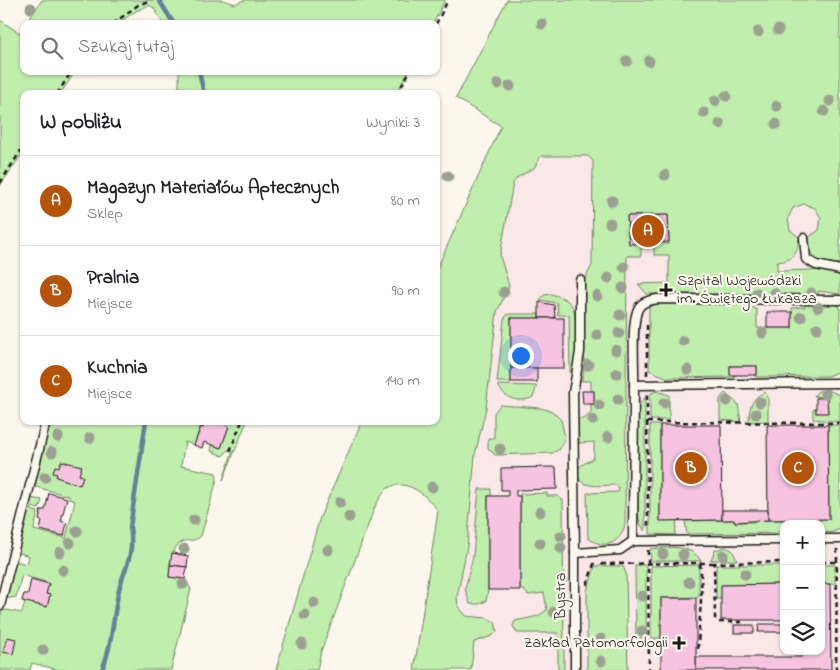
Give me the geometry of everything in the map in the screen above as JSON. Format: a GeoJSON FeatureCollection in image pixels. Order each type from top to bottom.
{"type":"FeatureCollection","features":[{"type":"Feature","properties":{"kind":"lane"},"geometry":{"type":"LineString","coordinates":[[804,238],[806,259],[816,265],[840,270]]}},
{"type":"Feature","properties":{"kind":"lane","name":"Bystra"},"geometry":{"type":"LineString","coordinates":[[575,670],[573,393],[580,352],[580,280]]}},
{"type":"Feature","properties":{"kind":"lane"},"geometry":{"type":"LineString","coordinates":[[633,541],[635,317],[639,306],[647,301],[658,299],[840,300]]}},
{"type":"Feature","properties":{"kind":"lane"},"geometry":{"type":"LineString","coordinates":[[634,385],[840,383]]}},
{"type":"Feature","properties":{"kind":"lane"},"geometry":{"type":"LineString","coordinates":[[0,606],[45,425]]}},
{"type":"Feature","properties":{"kind":"lane"},"geometry":{"type":"LineString","coordinates":[[825,540],[838,539]]}},
{"type":"Feature","properties":{"kind":"lane"},"geometry":{"type":"LineString","coordinates":[[575,553],[611,552],[624,548],[633,541],[780,540]]}},
{"type":"Feature","properties":{"kind":"path"},"geometry":{"type":"LineString","coordinates":[[118,20],[138,5],[151,0]]}},
{"type":"Feature","properties":{"kind":"path"},"geometry":{"type":"LineString","coordinates":[[438,20],[448,0]]}},
{"type":"Feature","properties":{"kind":"path"},"geometry":{"type":"LineString","coordinates":[[60,90],[69,75]]}},
{"type":"Feature","properties":{"kind":"path"},"geometry":{"type":"LineString","coordinates":[[399,90],[408,75]]}},
{"type":"Feature","properties":{"kind":"path"},"geometry":{"type":"LineString","coordinates":[[0,183],[20,152]]}},
{"type":"Feature","properties":{"kind":"path"},"geometry":{"type":"LineString","coordinates":[[647,301],[649,670]]}},
{"type":"Feature","properties":{"kind":"path"},"geometry":{"type":"LineString","coordinates":[[647,422],[840,423]]}},
{"type":"Feature","properties":{"kind":"path"},"geometry":{"type":"LineString","coordinates":[[230,451],[240,425]]}},
{"type":"Feature","properties":{"kind":"path"},"geometry":{"type":"LineString","coordinates":[[836,670],[838,539]]}},
{"type":"Feature","properties":{"kind":"path"},"geometry":{"type":"LineString","coordinates":[[584,592],[594,564],[780,562]]}},
{"type":"Feature","properties":{"kind":"path"},"geometry":{"type":"LineString","coordinates":[[825,562],[837,562]]}},
{"type":"Feature","properties":{"kind":"path"},"geometry":{"type":"LineString","coordinates":[[698,653],[698,622],[701,602],[700,563]]}},
{"type":"Feature","properties":{"kind":"path"},"geometry":{"type":"LineString","coordinates":[[714,563],[715,618],[720,622],[742,622]]}},
{"type":"Feature","properties":{"kind":"path"},"geometry":{"type":"LineString","coordinates":[[633,641],[661,641]]}},
{"type":"Feature","properties":{"kind":"shaded area","name":"Szpital Wojewódzki im. Świętego Łukasza"},"geometry":{"type":"Polygon","coordinates":[[[840,138],[840,670],[427,670],[516,142],[840,138]]]}},
{"type":"Feature","properties":{"kind":"green space"},"geometry":{"type":"Polygon","coordinates":[[[42,0],[224,0],[235,4],[244,0],[445,0],[435,20],[161,20],[154,8],[149,5],[134,12],[123,20],[29,20],[42,0]]]}},
{"type":"Feature","properties":{"kind":"green space"},"geometry":{"type":"Polygon","coordinates":[[[507,0],[840,0],[840,264],[820,262],[811,254],[809,237],[819,230],[821,218],[815,208],[804,204],[793,208],[788,218],[790,230],[799,237],[798,248],[791,258],[777,262],[777,271],[810,270],[833,273],[840,276],[840,294],[819,291],[818,294],[647,294],[638,284],[669,283],[669,255],[654,255],[654,244],[669,244],[668,215],[627,216],[629,243],[641,243],[641,256],[627,256],[625,524],[620,536],[611,543],[600,544],[594,542],[588,538],[587,493],[618,492],[619,490],[617,485],[597,486],[584,483],[578,475],[579,467],[592,459],[594,454],[594,442],[579,443],[578,419],[584,419],[591,413],[591,404],[594,404],[594,391],[591,391],[591,381],[582,381],[584,369],[583,283],[592,265],[593,161],[588,156],[541,156],[534,168],[518,177],[513,183],[500,256],[509,286],[497,312],[486,408],[475,455],[467,547],[457,597],[458,606],[466,616],[487,618],[495,622],[497,631],[492,636],[474,642],[471,670],[414,670],[438,511],[429,500],[416,490],[402,485],[395,485],[386,490],[376,504],[321,651],[317,670],[276,670],[320,517],[360,425],[440,425],[440,262],[501,126],[456,98],[507,0]]]}},
{"type":"Feature","properties":{"kind":"green space"},"geometry":{"type":"Polygon","coordinates":[[[0,20],[19,33],[20,32],[20,75],[73,75],[63,90],[20,90],[20,157],[0,186],[0,20]]]}},
{"type":"Feature","properties":{"kind":"green space"},"geometry":{"type":"Polygon","coordinates":[[[179,75],[407,75],[398,90],[179,90],[179,75]]]}},
{"type":"Feature","properties":{"kind":"green space"},"geometry":{"type":"Polygon","coordinates":[[[551,294],[568,301],[574,311],[576,351],[572,374],[570,373],[569,315],[558,315],[557,303],[540,300],[544,295],[551,294]]]}},
{"type":"Feature","properties":{"kind":"green space"},"geometry":{"type":"Polygon","coordinates":[[[743,302],[757,310],[757,328],[792,328],[792,308],[805,307],[805,302],[834,303],[840,307],[840,371],[827,376],[756,377],[754,375],[757,375],[757,366],[730,366],[730,375],[736,375],[734,377],[668,378],[649,370],[649,307],[656,304],[743,302]]]}},
{"type":"Feature","properties":{"kind":"green space"},"geometry":{"type":"Polygon","coordinates":[[[508,314],[539,314],[539,318],[511,318],[511,382],[497,382],[504,319],[508,314]]]}},
{"type":"Feature","properties":{"kind":"green space"},"geometry":{"type":"Polygon","coordinates":[[[498,385],[537,386],[533,397],[518,400],[504,394],[498,385]]]}},
{"type":"Feature","properties":{"kind":"green space"},"geometry":{"type":"Polygon","coordinates":[[[828,390],[840,395],[840,422],[813,419],[813,410],[816,408],[816,413],[828,412],[827,398],[814,396],[818,391],[828,390]]]}},
{"type":"Feature","properties":{"kind":"green space"},"geometry":{"type":"Polygon","coordinates":[[[656,391],[669,395],[669,420],[650,420],[650,394],[656,391]]]}},
{"type":"Feature","properties":{"kind":"green space"},"geometry":{"type":"Polygon","coordinates":[[[765,392],[768,397],[768,421],[749,422],[754,400],[765,392]]]}},
{"type":"Feature","properties":{"kind":"green space"},"geometry":{"type":"Polygon","coordinates":[[[725,393],[738,404],[741,422],[720,420],[720,399],[725,393]]]}},
{"type":"Feature","properties":{"kind":"green space"},"geometry":{"type":"Polygon","coordinates":[[[645,397],[645,531],[640,524],[638,513],[638,413],[640,404],[645,397]]]}},
{"type":"Feature","properties":{"kind":"green space"},"geometry":{"type":"Polygon","coordinates":[[[500,405],[540,408],[552,411],[561,420],[565,437],[560,449],[552,453],[495,455],[488,448],[488,438],[494,438],[494,413],[500,405]]]}},
{"type":"Feature","properties":{"kind":"green space"},"geometry":{"type":"Polygon","coordinates":[[[49,425],[204,425],[203,428],[200,427],[194,445],[185,442],[181,466],[216,473],[217,479],[201,536],[196,540],[180,543],[172,556],[169,577],[185,579],[191,589],[171,670],[59,670],[32,663],[30,670],[0,670],[0,618],[2,611],[22,613],[25,601],[47,607],[50,595],[46,594],[49,583],[22,575],[16,597],[5,599],[15,561],[27,564],[29,556],[17,552],[29,498],[42,500],[39,509],[32,507],[31,510],[38,512],[34,530],[66,538],[75,501],[69,499],[69,496],[32,486],[49,425]]]}},
{"type":"Feature","properties":{"kind":"green space"},"geometry":{"type":"Polygon","coordinates":[[[227,425],[245,425],[223,480],[233,450],[229,449],[223,456],[211,451],[212,445],[221,448],[229,426],[227,425]]]}},
{"type":"Feature","properties":{"kind":"green space"},"geometry":{"type":"Polygon","coordinates":[[[650,425],[660,425],[660,520],[677,520],[675,535],[650,534],[650,425]]]}},
{"type":"Feature","properties":{"kind":"green space"},"geometry":{"type":"Polygon","coordinates":[[[828,425],[840,425],[840,529],[825,533],[825,520],[820,519],[829,519],[828,425]]]}},
{"type":"Feature","properties":{"kind":"green space"},"geometry":{"type":"Polygon","coordinates":[[[479,489],[491,489],[491,496],[488,496],[488,590],[486,601],[479,604],[470,604],[465,589],[473,556],[479,489]]]}},
{"type":"Feature","properties":{"kind":"green space"},"geometry":{"type":"Polygon","coordinates":[[[547,493],[547,496],[557,496],[563,500],[564,670],[558,670],[558,633],[517,633],[513,626],[515,621],[538,616],[547,610],[544,593],[528,595],[524,590],[520,590],[520,494],[547,493]]]}},
{"type":"Feature","properties":{"kind":"green space"},"geometry":{"type":"Polygon","coordinates":[[[735,520],[735,522],[754,522],[754,520],[780,520],[780,533],[687,534],[685,521],[735,520]]]}},
{"type":"Feature","properties":{"kind":"green space"},"geometry":{"type":"Polygon","coordinates":[[[671,547],[685,549],[697,556],[701,561],[651,561],[650,549],[671,547]]]}},
{"type":"Feature","properties":{"kind":"green space"},"geometry":{"type":"Polygon","coordinates":[[[725,547],[732,550],[737,560],[711,560],[715,550],[725,547]]]}},
{"type":"Feature","properties":{"kind":"green space"},"geometry":{"type":"Polygon","coordinates":[[[635,565],[646,565],[646,638],[636,638],[635,565]]]}},
{"type":"Feature","properties":{"kind":"green space"},"geometry":{"type":"Polygon","coordinates":[[[699,565],[699,597],[661,598],[661,638],[651,638],[651,566],[699,565]]]}},
{"type":"Feature","properties":{"kind":"green space"},"geometry":{"type":"Polygon","coordinates":[[[716,565],[780,565],[780,584],[722,585],[721,599],[716,599],[716,565]]]}},
{"type":"Feature","properties":{"kind":"green space"},"geometry":{"type":"Polygon","coordinates":[[[825,565],[835,565],[835,584],[825,584],[825,565]]]}},
{"type":"Feature","properties":{"kind":"green space"},"geometry":{"type":"Polygon","coordinates":[[[595,566],[623,566],[626,573],[628,670],[587,670],[587,591],[595,566]]]}},
{"type":"Feature","properties":{"kind":"building"},"geometry":{"type":"Polygon","coordinates":[[[668,215],[669,242],[629,244],[627,216],[668,215]]]}},
{"type":"Feature","properties":{"kind":"building"},"geometry":{"type":"Polygon","coordinates":[[[539,302],[554,305],[555,318],[539,318],[539,302]]]}},
{"type":"Feature","properties":{"kind":"building"},"geometry":{"type":"Polygon","coordinates":[[[767,312],[792,312],[792,328],[767,328],[767,312]]]}},
{"type":"Feature","properties":{"kind":"building"},"geometry":{"type":"Polygon","coordinates":[[[511,318],[564,318],[564,368],[511,368],[511,318]]]}},
{"type":"Feature","properties":{"kind":"building"},"geometry":{"type":"Polygon","coordinates":[[[730,366],[757,366],[757,375],[730,375],[730,366]]]}},
{"type":"Feature","properties":{"kind":"building"},"geometry":{"type":"Polygon","coordinates":[[[511,368],[537,368],[537,382],[511,382],[511,368]]]}},
{"type":"Feature","properties":{"kind":"building"},"geometry":{"type":"Polygon","coordinates":[[[582,391],[594,391],[594,404],[583,404],[582,391]]]}},
{"type":"Feature","properties":{"kind":"building"},"geometry":{"type":"Polygon","coordinates":[[[816,398],[827,398],[828,413],[816,413],[816,398]]]}},
{"type":"Feature","properties":{"kind":"building"},"geometry":{"type":"Polygon","coordinates":[[[204,425],[229,426],[221,448],[204,442],[202,448],[194,445],[201,427],[203,428],[204,425]]]}},
{"type":"Feature","properties":{"kind":"building"},"geometry":{"type":"Polygon","coordinates":[[[660,425],[721,425],[722,520],[660,521],[660,425]]]}},
{"type":"Feature","properties":{"kind":"building"},"geometry":{"type":"Polygon","coordinates":[[[767,425],[828,425],[829,519],[768,520],[767,425]]]}},
{"type":"Feature","properties":{"kind":"building"},"geometry":{"type":"Polygon","coordinates":[[[61,461],[82,466],[79,475],[83,476],[80,485],[56,477],[57,474],[53,473],[55,466],[59,467],[61,461]]]}},
{"type":"Feature","properties":{"kind":"building"},"geometry":{"type":"Polygon","coordinates":[[[556,467],[557,489],[516,490],[516,496],[520,496],[520,590],[488,590],[488,496],[508,496],[508,490],[501,490],[501,468],[556,467]]]}},
{"type":"Feature","properties":{"kind":"building"},"geometry":{"type":"Polygon","coordinates":[[[49,493],[67,498],[61,521],[67,523],[64,536],[40,530],[42,521],[39,520],[41,510],[45,510],[49,493]]]}},
{"type":"Feature","properties":{"kind":"building"},"geometry":{"type":"Polygon","coordinates":[[[722,510],[768,510],[768,520],[735,522],[735,520],[722,520],[722,510]]]}},
{"type":"Feature","properties":{"kind":"building"},"geometry":{"type":"Polygon","coordinates":[[[172,553],[188,556],[187,567],[170,565],[172,553]]]}},
{"type":"Feature","properties":{"kind":"building"},"geometry":{"type":"Polygon","coordinates":[[[170,565],[187,567],[185,579],[169,577],[170,565]]]}},
{"type":"Feature","properties":{"kind":"building"},"geometry":{"type":"Polygon","coordinates":[[[31,579],[49,584],[46,594],[50,595],[47,607],[22,601],[24,594],[28,594],[31,579]]]}},
{"type":"Feature","properties":{"kind":"building"},"geometry":{"type":"Polygon","coordinates":[[[780,584],[780,620],[721,620],[721,585],[780,584]]]}},
{"type":"Feature","properties":{"kind":"building"},"geometry":{"type":"Polygon","coordinates":[[[825,584],[830,584],[831,670],[696,670],[696,657],[802,657],[802,655],[825,655],[825,584]]]}},
{"type":"Feature","properties":{"kind":"building"},"geometry":{"type":"Polygon","coordinates":[[[661,598],[696,598],[696,670],[661,670],[661,598]]]}},
{"type":"Feature","properties":{"kind":"building"},"geometry":{"type":"Polygon","coordinates":[[[759,624],[780,624],[780,632],[758,632],[759,624]]]}},
{"type":"Feature","properties":{"kind":"building"},"geometry":{"type":"Polygon","coordinates":[[[734,625],[754,625],[754,633],[734,633],[734,625]]]}},
{"type":"Feature","properties":{"kind":"building"},"geometry":{"type":"Polygon","coordinates":[[[7,637],[16,639],[13,654],[3,652],[7,637]]]}},
{"type":"Feature","properties":{"kind":"waterway"},"geometry":{"type":"LineString","coordinates":[[159,0],[172,20]]}},
{"type":"Feature","properties":{"kind":"waterway"},"geometry":{"type":"LineString","coordinates":[[200,75],[203,90]]}},
{"type":"Feature","properties":{"kind":"waterway"},"geometry":{"type":"LineString","coordinates":[[102,670],[110,642],[120,584],[130,554],[130,527],[145,425]]}},
{"type":"Feature","properties":{"kind":"place","name":"Magazyn Materiałów Aptecznych"},"geometry":{"type":"Point","coordinates":[648,231]}},
{"type":"Feature","properties":{"kind":"place","name":"Szpital Wojewódzki im. Świętego Łukasza"},"geometry":{"type":"Point","coordinates":[666,290]}},
{"type":"Feature","properties":{"kind":"place","name":"Pralnia"},"geometry":{"type":"Point","coordinates":[691,468]}},
{"type":"Feature","properties":{"kind":"place","name":"Kuchnia"},"geometry":{"type":"Point","coordinates":[798,468]}},
{"type":"Feature","properties":{"kind":"place","name":"Zakład Patomorfologii"},"geometry":{"type":"Point","coordinates":[679,643]}}]}
